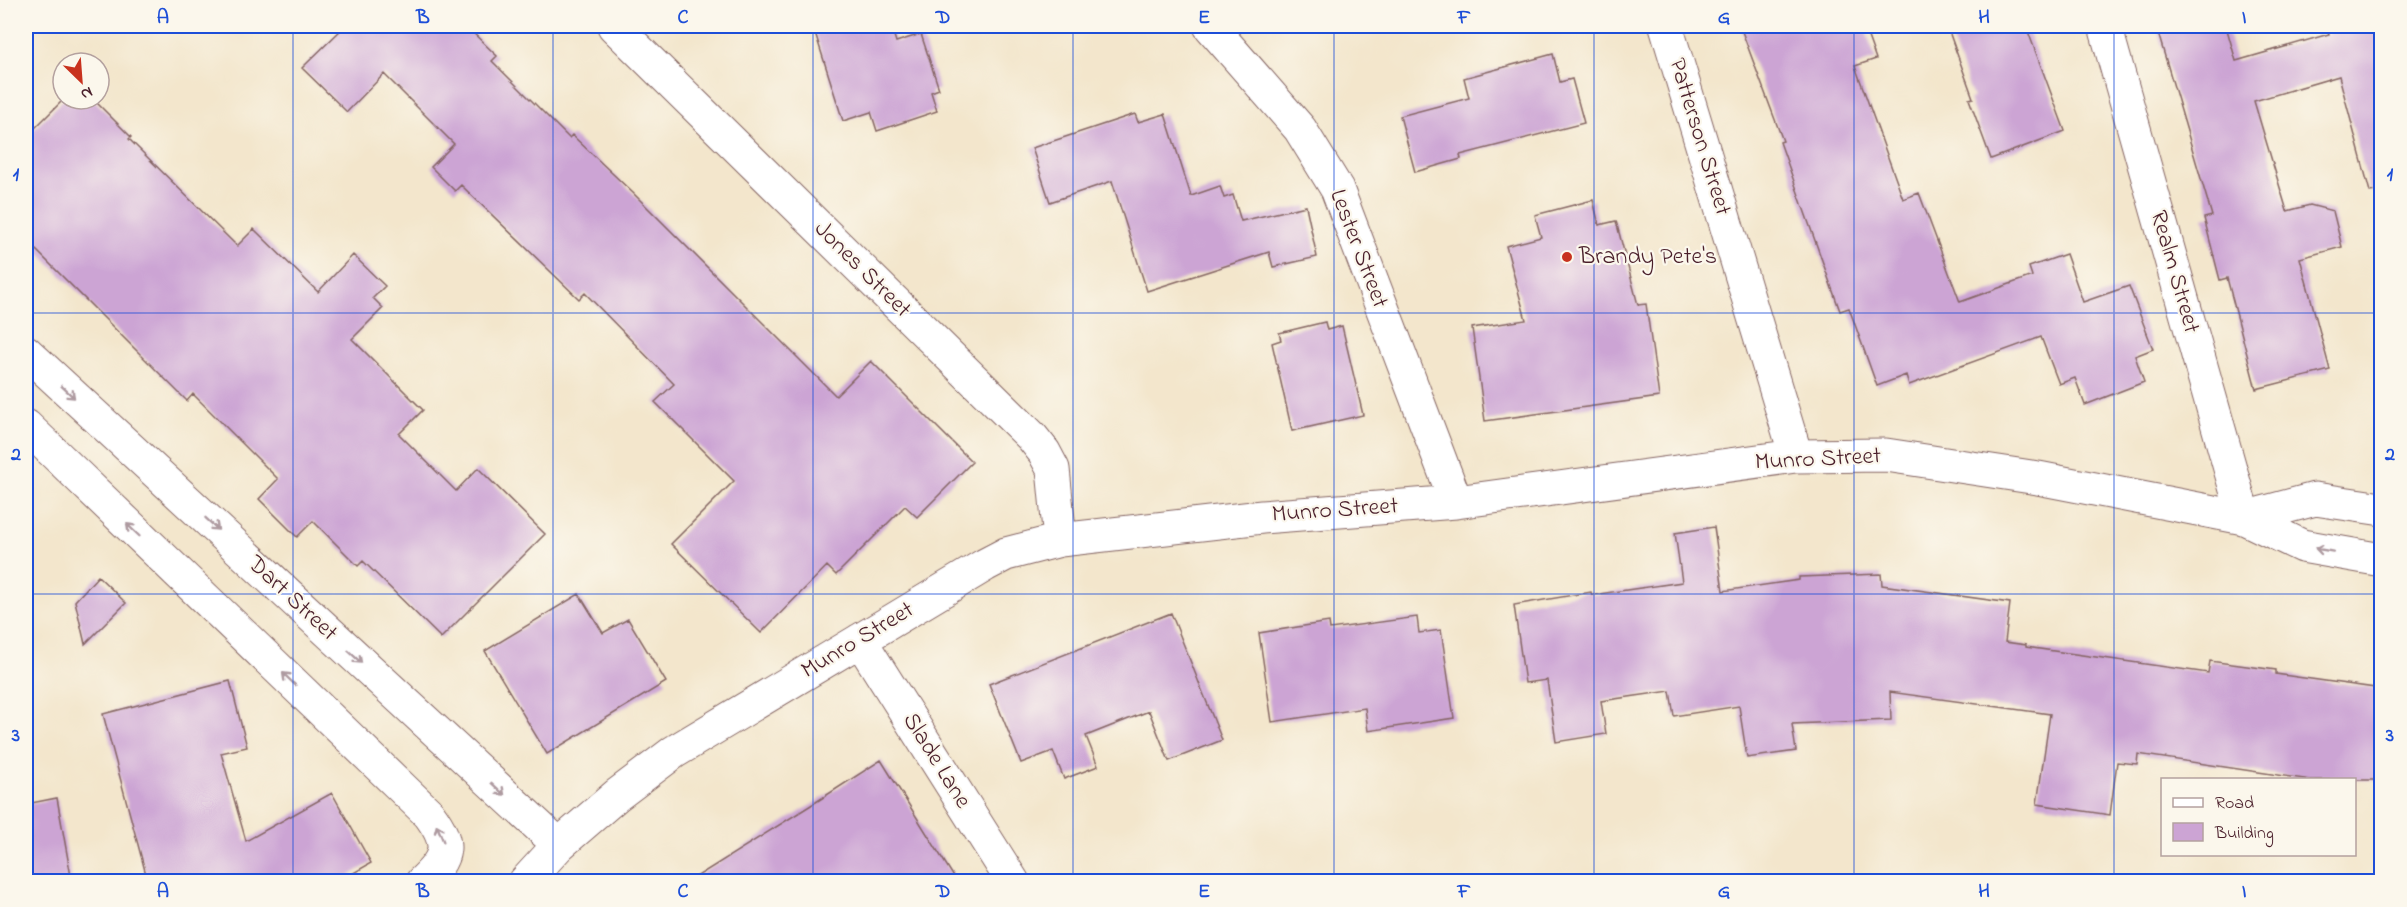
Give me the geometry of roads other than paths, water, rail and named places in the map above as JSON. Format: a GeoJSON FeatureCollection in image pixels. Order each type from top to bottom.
{"type":"FeatureCollection","features":[{"type":"Feature","properties":{"kind":"street","name":"Jones Street"},"geometry":{"type":"LineString","coordinates":[[614,26],[1032,437],[1044,452],[1053,469],[1060,540]]}},
{"type":"Feature","properties":{"kind":"street","name":"Lester Street"},"geometry":{"type":"LineString","coordinates":[[1210,26],[1300,129],[1337,189],[1456,502]]}},
{"type":"Feature","properties":{"kind":"street","name":"Patterson Street"},"geometry":{"type":"LineString","coordinates":[[1666,26],[1796,456]]}},
{"type":"Feature","properties":{"kind":"street","name":"Realm Street"},"geometry":{"type":"LineString","coordinates":[[2105,26],[2244,518]]}},
{"type":"Feature","properties":{"kind":"street","name":"Dart Street"},"geometry":{"type":"LineString","coordinates":[[26,352],[559,845]]}},
{"type":"Feature","properties":{"kind":"street"},"geometry":{"type":"LineString","coordinates":[[26,426],[429,814],[439,828],[445,848],[440,866],[422,882]]}},
{"type":"Feature","properties":{"kind":"street","name":"Munro Street"},"geometry":{"type":"LineString","coordinates":[[525,882],[559,845],[617,795],[674,752],[1006,554],[1060,540],[1262,517],[1456,502],[1796,456],[1886,455],[2038,478],[2244,518],[2302,546],[2382,560]]}},
{"type":"Feature","properties":{"kind":"street","name":"Munro Street"},"geometry":{"type":"LineString","coordinates":[[2244,518],[2315,499],[2382,510]]}},
{"type":"Feature","properties":{"kind":"street","name":"Slade Lane"},"geometry":{"type":"LineString","coordinates":[[860,640],[1013,882]]}},
{"type":"Feature","properties":{"kind":"place","name":"Brandy Pete's"},"geometry":{"type":"Point","coordinates":[1567,257]}}]}
